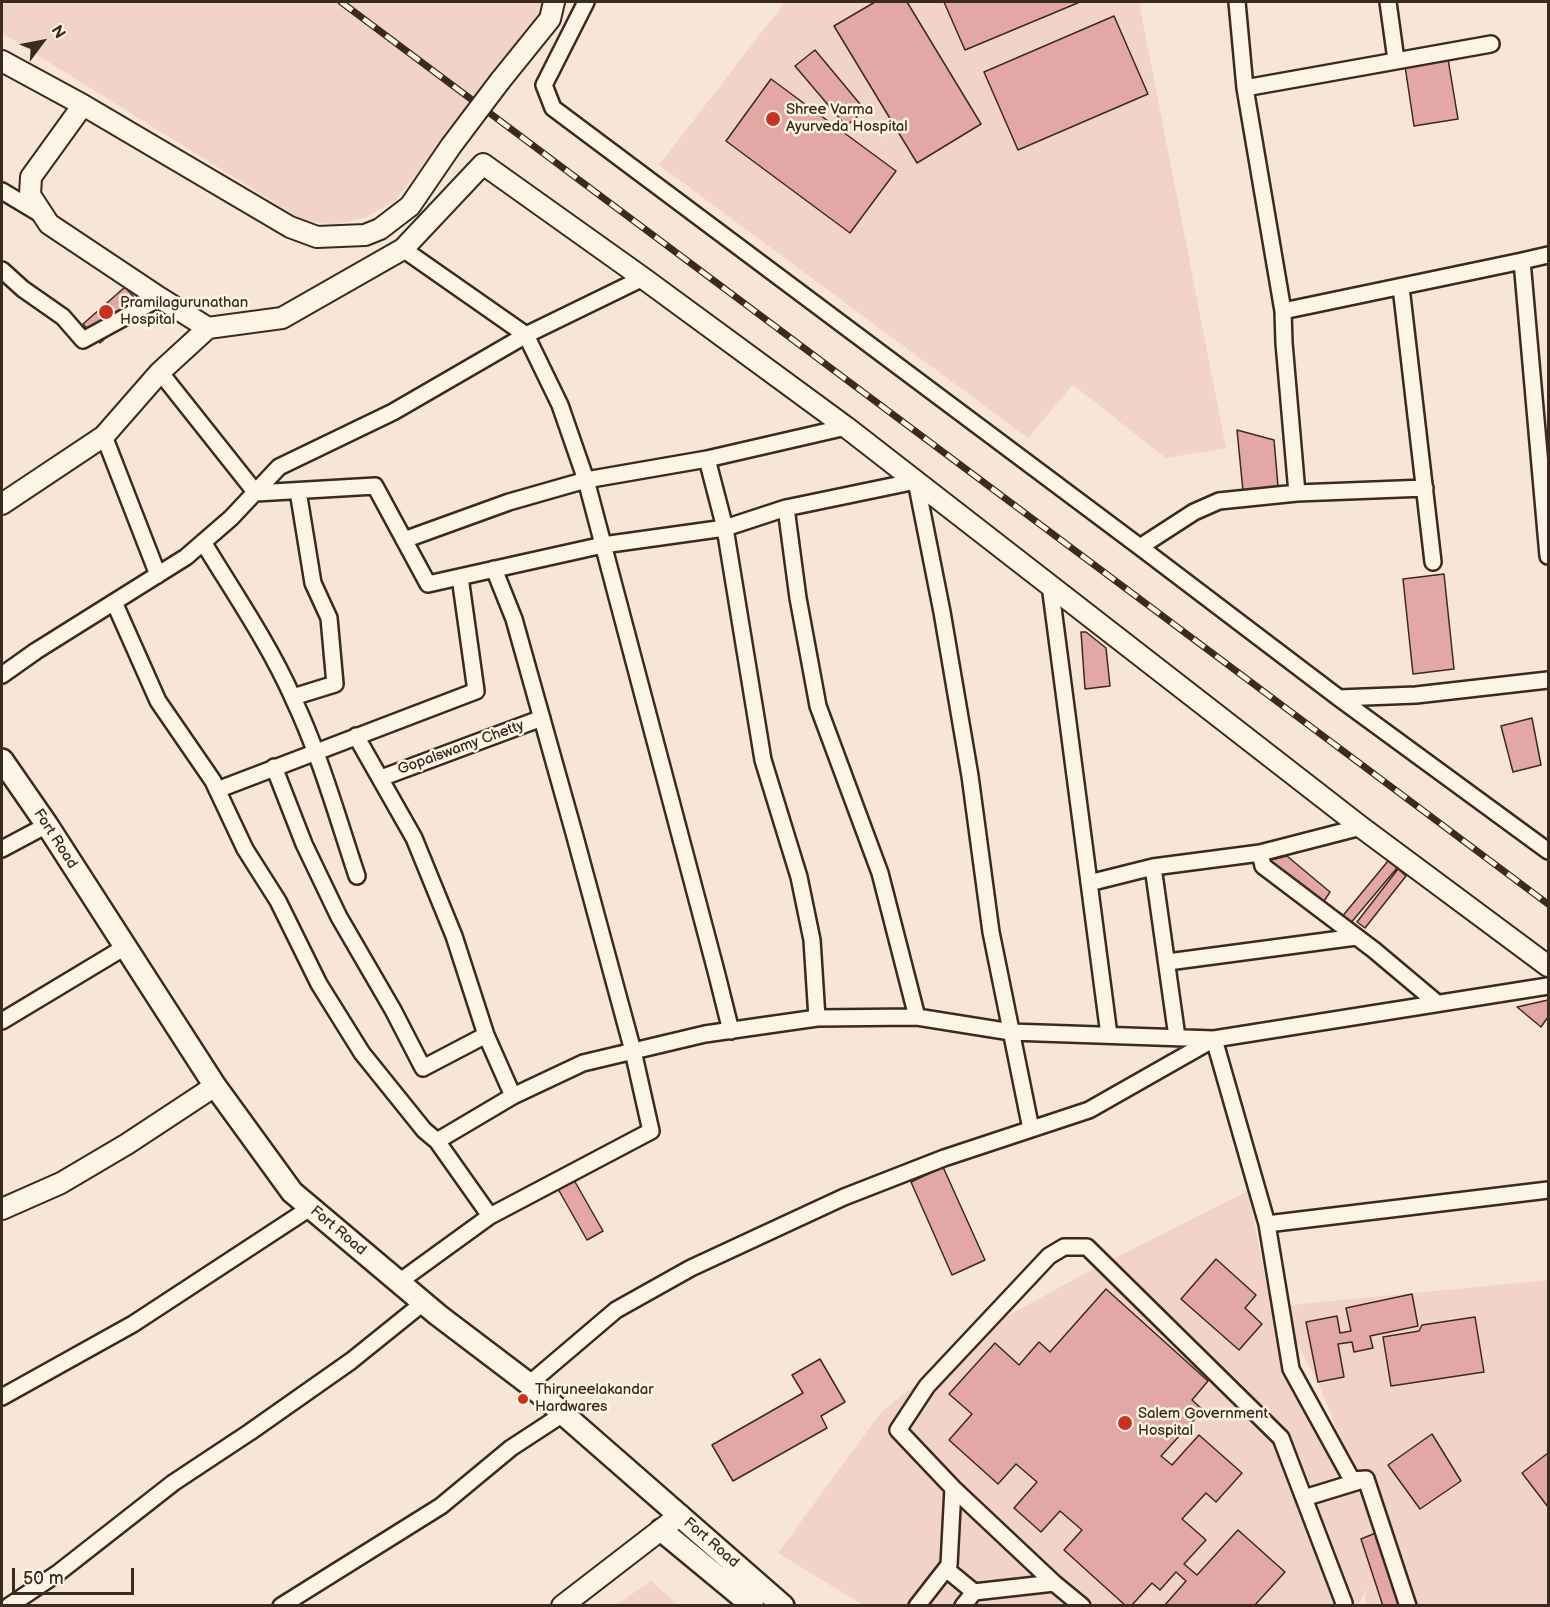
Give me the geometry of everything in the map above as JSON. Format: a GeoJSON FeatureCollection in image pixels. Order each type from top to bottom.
{"type":"FeatureCollection","features":[{"type":"Feature","properties":{"kind":"main road","name":"Fort Road"},"geometry":{"type":"LineString","coordinates":[[2,760],[215,1086],[292,1192],[423,1303],[529,1384],[783,1605]]}},
{"type":"Feature","properties":{"kind":"main road"},"geometry":{"type":"LineString","coordinates":[[661,1530],[753,1605]]}},
{"type":"Feature","properties":{"kind":"street"},"geometry":{"type":"LineString","coordinates":[[2,61],[83,105],[290,227],[317,237],[365,235],[391,222],[410,206],[458,137],[550,19],[554,2]]}},
{"type":"Feature","properties":{"kind":"street"},"geometry":{"type":"LineString","coordinates":[[586,2],[544,85],[553,108],[1339,698],[1548,851]]}},
{"type":"Feature","properties":{"kind":"street"},"geometry":{"type":"LineString","coordinates":[[1237,2],[1245,88],[1283,310],[1297,493]]}},
{"type":"Feature","properties":{"kind":"street"},"geometry":{"type":"LineString","coordinates":[[1388,2],[1396,60]]}},
{"type":"Feature","properties":{"kind":"street"},"geometry":{"type":"LineString","coordinates":[[1245,88],[1491,44]]}},
{"type":"Feature","properties":{"kind":"street"},"geometry":{"type":"LineString","coordinates":[[83,105],[31,177],[30,195],[49,224],[208,328]]}},
{"type":"Feature","properties":{"kind":"street"},"geometry":{"type":"LineString","coordinates":[[3,500],[104,436],[160,372],[208,328],[282,318],[403,249],[483,164],[643,278],[846,428],[1361,827],[1548,966]]}},
{"type":"Feature","properties":{"kind":"street"},"geometry":{"type":"LineString","coordinates":[[2,191],[42,215]]}},
{"type":"Feature","properties":{"kind":"street"},"geometry":{"type":"LineString","coordinates":[[403,249],[526,335],[560,405],[586,480],[717,971],[730,1031]]}},
{"type":"Feature","properties":{"kind":"street"},"geometry":{"type":"LineString","coordinates":[[1283,310],[1548,255]]}},
{"type":"Feature","properties":{"kind":"street"},"geometry":{"type":"LineString","coordinates":[[1522,261],[1548,556]]}},
{"type":"Feature","properties":{"kind":"street"},"geometry":{"type":"LineString","coordinates":[[2,270],[23,289],[63,317],[83,340],[160,298]]}},
{"type":"Feature","properties":{"kind":"street"},"geometry":{"type":"LineString","coordinates":[[2,675],[36,651],[186,557],[256,493],[279,467],[393,412],[526,335],[643,278]]}},
{"type":"Feature","properties":{"kind":"street"},"geometry":{"type":"LineString","coordinates":[[1401,287],[1433,562]]}},
{"type":"Feature","properties":{"kind":"street"},"geometry":{"type":"LineString","coordinates":[[160,372],[256,493]]}},
{"type":"Feature","properties":{"kind":"street"},"geometry":{"type":"LineString","coordinates":[[404,540],[509,502],[586,480],[706,459],[846,428]]}},
{"type":"Feature","properties":{"kind":"street"},"geometry":{"type":"LineString","coordinates":[[104,436],[158,575]]}},
{"type":"Feature","properties":{"kind":"street"},"geometry":{"type":"LineString","coordinates":[[706,459],[725,528],[763,760],[799,877],[812,940],[817,1018]]}},
{"type":"Feature","properties":{"kind":"street"},"geometry":{"type":"LineString","coordinates":[[256,493],[375,486],[428,584],[603,545],[725,528],[786,507],[916,482]]}},
{"type":"Feature","properties":{"kind":"street"},"geometry":{"type":"LineString","coordinates":[[916,482],[944,624],[970,776],[991,932],[1031,1129]]}},
{"type":"Feature","properties":{"kind":"street"},"geometry":{"type":"LineString","coordinates":[[1140,547],[1194,512],[1219,501],[1297,493],[1425,488]]}},
{"type":"Feature","properties":{"kind":"street"},"geometry":{"type":"LineString","coordinates":[[293,697],[335,684],[328,618],[313,583],[298,490]]}},
{"type":"Feature","properties":{"kind":"street"},"geometry":{"type":"LineString","coordinates":[[786,507],[798,598],[818,706],[880,873],[917,1017]]}},
{"type":"Feature","properties":{"kind":"street"},"geometry":{"type":"LineString","coordinates":[[203,543],[293,697],[315,752],[357,876]]}},
{"type":"Feature","properties":{"kind":"street"},"geometry":{"type":"LineString","coordinates":[[399,1282],[490,1216],[651,1131],[633,1051],[542,718],[514,620],[494,569]]}},
{"type":"Feature","properties":{"kind":"street"},"geometry":{"type":"LineString","coordinates":[[217,790],[476,692],[460,577]]}},
{"type":"Feature","properties":{"kind":"street"},"geometry":{"type":"LineString","coordinates":[[1050,585],[1109,1035]]}},
{"type":"Feature","properties":{"kind":"street"},"geometry":{"type":"LineString","coordinates":[[114,602],[158,701],[213,781],[245,849],[278,901],[319,984],[362,1053],[424,1130],[437,1142],[490,1216]]}},
{"type":"Feature","properties":{"kind":"street"},"geometry":{"type":"LineString","coordinates":[[1339,698],[1416,695],[1548,680]]}},
{"type":"Feature","properties":{"kind":"street","name":"Gopalswamy Chetty"},"geometry":{"type":"LineString","coordinates":[[381,778],[542,718]]}},
{"type":"Feature","properties":{"kind":"street"},"geometry":{"type":"LineString","coordinates":[[356,736],[414,838],[454,936],[486,1035],[513,1096]]}},
{"type":"Feature","properties":{"kind":"street"},"geometry":{"type":"LineString","coordinates":[[274,767],[304,844],[329,896],[423,1068],[486,1035]]}},
{"type":"Feature","properties":{"kind":"street"},"geometry":{"type":"LineString","coordinates":[[2,849],[46,825]]}},
{"type":"Feature","properties":{"kind":"street"},"geometry":{"type":"LineString","coordinates":[[1089,883],[1153,867],[1260,853],[1361,827]]}},
{"type":"Feature","properties":{"kind":"street"},"geometry":{"type":"LineString","coordinates":[[1260,853],[1263,866],[1437,1003]]}},
{"type":"Feature","properties":{"kind":"street"},"geometry":{"type":"LineString","coordinates":[[1153,867],[1178,1037]]}},
{"type":"Feature","properties":{"kind":"street"},"geometry":{"type":"LineString","coordinates":[[1168,962],[1356,937]]}},
{"type":"Feature","properties":{"kind":"street"},"geometry":{"type":"LineString","coordinates":[[2,1021],[126,947]]}},
{"type":"Feature","properties":{"kind":"street"},"geometry":{"type":"LineString","coordinates":[[437,1142],[513,1096],[583,1063],[705,1034],[817,1018],[917,1017],[1011,1032],[1214,1039],[1548,986]]}},
{"type":"Feature","properties":{"kind":"street"},"geometry":{"type":"LineString","coordinates":[[529,1384],[616,1310],[691,1268],[844,1197],[944,1158],[1089,1110],[1214,1039]]}},
{"type":"Feature","properties":{"kind":"street"},"geometry":{"type":"LineString","coordinates":[[1214,1039],[1267,1224],[1291,1369],[1352,1480],[1366,1479]]}},
{"type":"Feature","properties":{"kind":"street"},"geometry":{"type":"LineString","coordinates":[[2,1209],[61,1183],[127,1144],[215,1086]]}},
{"type":"Feature","properties":{"kind":"street"},"geometry":{"type":"LineString","coordinates":[[1267,1224],[1548,1190]]}},
{"type":"Feature","properties":{"kind":"street"},"geometry":{"type":"LineString","coordinates":[[2,1397],[133,1324],[310,1208]]}},
{"type":"Feature","properties":{"kind":"street"},"geometry":{"type":"LineString","coordinates":[[1082,1605],[1054,1583],[953,1488],[898,1430],[927,1386],[1049,1256],[1064,1247],[1087,1247],[1281,1438],[1343,1605]]}},
{"type":"Feature","properties":{"kind":"street"},"geometry":{"type":"LineString","coordinates":[[9,1605],[58,1574],[173,1483],[250,1432],[351,1360],[423,1303]]}},
{"type":"Feature","properties":{"kind":"street"},"geometry":{"type":"LineString","coordinates":[[281,1605],[441,1506],[511,1449],[564,1414]]}},
{"type":"Feature","properties":{"kind":"street"},"geometry":{"type":"LineString","coordinates":[[1304,1498],[1366,1479]]}},
{"type":"Feature","properties":{"kind":"street"},"geometry":{"type":"LineString","coordinates":[[1366,1479],[1408,1605]]}},
{"type":"Feature","properties":{"kind":"street"},"geometry":{"type":"LineString","coordinates":[[917,1605],[950,1565],[953,1488]]}},
{"type":"Feature","properties":{"kind":"street"},"geometry":{"type":"LineString","coordinates":[[562,1605],[680,1515]]}},
{"type":"Feature","properties":{"kind":"street"},"geometry":{"type":"LineString","coordinates":[[946,1569],[974,1592]]}},
{"type":"Feature","properties":{"kind":"street"},"geometry":{"type":"LineString","coordinates":[[963,1605],[974,1592],[1054,1583]]}},
{"type":"Feature","properties":{"kind":"shaded area"},"geometry":{"type":"Polygon","coordinates":[[[2,2],[545,2],[538,17],[395,201],[366,217],[336,224],[304,221],[2,33],[2,2]]]}},
{"type":"Feature","properties":{"kind":"shaded area"},"geometry":{"type":"Polygon","coordinates":[[[785,2],[1139,2],[1226,448],[1166,458],[1073,385],[1028,438],[659,165],[785,2]]]}},
{"type":"Feature","properties":{"kind":"shaded area"},"geometry":{"type":"Polygon","coordinates":[[[1248,1191],[1275,1327],[1344,1477],[1346,1502],[1344,1449],[1318,1382],[1290,1330],[1291,1305],[1548,1280],[1548,1605],[1365,1605],[1366,1590],[1358,1606],[863,1605],[778,1553],[881,1412],[991,1325],[1099,1266],[1248,1191]]]}},
{"type":"Feature","properties":{"kind":"shaded area"},"geometry":{"type":"Polygon","coordinates":[[[651,1581],[678,1605],[616,1605],[651,1581]]]}},
{"type":"Feature","properties":{"kind":"building"},"geometry":{"type":"Polygon","coordinates":[[[875,2],[907,2],[981,124],[917,163],[834,26],[875,2]]]}},
{"type":"Feature","properties":{"kind":"building"},"geometry":{"type":"Polygon","coordinates":[[[944,2],[1080,2],[965,50],[944,2]]]}},
{"type":"Feature","properties":{"kind":"building"},"geometry":{"type":"Polygon","coordinates":[[[1114,16],[1148,94],[1018,150],[984,72],[1114,16]]]}},
{"type":"Feature","properties":{"kind":"building"},"geometry":{"type":"Polygon","coordinates":[[[815,50],[865,110],[846,126],[795,66],[815,50]]]}},
{"type":"Feature","properties":{"kind":"building"},"geometry":{"type":"Polygon","coordinates":[[[1448,59],[1458,119],[1414,126],[1405,66],[1448,59]]]}},
{"type":"Feature","properties":{"kind":"building"},"geometry":{"type":"Polygon","coordinates":[[[771,79],[896,171],[850,233],[726,141],[771,79]]]}},
{"type":"Feature","properties":{"kind":"building"},"geometry":{"type":"Polygon","coordinates":[[[125,287],[142,306],[100,343],[83,324],[125,287]]]}},
{"type":"Feature","properties":{"kind":"building"},"geometry":{"type":"Polygon","coordinates":[[[1237,430],[1274,440],[1278,486],[1243,491],[1237,430]]]}},
{"type":"Feature","properties":{"kind":"building"},"geometry":{"type":"Polygon","coordinates":[[[1444,574],[1454,669],[1413,674],[1403,579],[1444,574]]]}},
{"type":"Feature","properties":{"kind":"building"},"geometry":{"type":"Polygon","coordinates":[[[1081,632],[1086,632],[1106,648],[1110,686],[1085,689],[1081,632]]]}},
{"type":"Feature","properties":{"kind":"building"},"geometry":{"type":"Polygon","coordinates":[[[1532,718],[1541,765],[1513,772],[1501,726],[1532,718]]]}},
{"type":"Feature","properties":{"kind":"building"},"geometry":{"type":"Polygon","coordinates":[[[1287,856],[1330,892],[1322,904],[1267,861],[1287,856]]]}},
{"type":"Feature","properties":{"kind":"building"},"geometry":{"type":"Polygon","coordinates":[[[1388,861],[1397,868],[1349,925],[1341,918],[1388,861]]]}},
{"type":"Feature","properties":{"kind":"building"},"geometry":{"type":"Polygon","coordinates":[[[1398,869],[1406,876],[1365,928],[1357,922],[1398,869]]]}},
{"type":"Feature","properties":{"kind":"building"},"geometry":{"type":"Polygon","coordinates":[[[1548,1000],[1548,1017],[1541,1027],[1517,1007],[1548,1000]]]}},
{"type":"Feature","properties":{"kind":"building"},"geometry":{"type":"Polygon","coordinates":[[[943,1167],[985,1260],[952,1275],[911,1182],[943,1167]]]}},
{"type":"Feature","properties":{"kind":"building"},"geometry":{"type":"Polygon","coordinates":[[[574,1180],[603,1231],[587,1240],[558,1189],[574,1180]]]}},
{"type":"Feature","properties":{"kind":"building"},"geometry":{"type":"Polygon","coordinates":[[[1216,1259],[1256,1295],[1245,1308],[1262,1324],[1239,1350],[1181,1299],[1216,1259]]]}},
{"type":"Feature","properties":{"kind":"building"},"geometry":{"type":"Polygon","coordinates":[[[1106,1289],[1208,1381],[1192,1400],[1203,1410],[1161,1456],[1172,1465],[1199,1435],[1242,1473],[1216,1502],[1206,1493],[1182,1519],[1206,1540],[1184,1564],[1197,1575],[1238,1530],[1285,1572],[1254,1606],[1164,1606],[1186,1581],[1176,1572],[1160,1590],[1152,1583],[1131,1606],[1126,1606],[1064,1550],[1082,1530],[1060,1511],[1041,1532],[1014,1508],[1037,1482],[1016,1464],[998,1484],[949,1440],[972,1414],[949,1394],[995,1343],[1019,1365],[1039,1342],[1050,1352],[1106,1289]]]}},
{"type":"Feature","properties":{"kind":"building"},"geometry":{"type":"Polygon","coordinates":[[[1412,1294],[1418,1326],[1370,1336],[1373,1348],[1354,1352],[1352,1342],[1338,1344],[1344,1377],[1318,1382],[1306,1322],[1337,1316],[1340,1333],[1351,1331],[1346,1308],[1412,1294]]]}},
{"type":"Feature","properties":{"kind":"building"},"geometry":{"type":"Polygon","coordinates":[[[1475,1317],[1484,1372],[1391,1386],[1383,1337],[1419,1331],[1422,1325],[1475,1317]]]}},
{"type":"Feature","properties":{"kind":"building"},"geometry":{"type":"Polygon","coordinates":[[[820,1359],[845,1402],[821,1416],[827,1428],[733,1481],[712,1445],[803,1393],[792,1375],[820,1359]]]}},
{"type":"Feature","properties":{"kind":"building"},"geometry":{"type":"Polygon","coordinates":[[[1432,1434],[1461,1481],[1420,1509],[1388,1465],[1432,1434]]]}},
{"type":"Feature","properties":{"kind":"building"},"geometry":{"type":"Polygon","coordinates":[[[1548,1453],[1548,1507],[1522,1473],[1548,1453]]]}},
{"type":"Feature","properties":{"kind":"building"},"geometry":{"type":"Polygon","coordinates":[[[1378,1532],[1403,1606],[1383,1606],[1361,1539],[1378,1532]]]}},
{"type":"Feature","properties":{"kind":"railway"},"geometry":{"type":"LineString","coordinates":[[341,2],[1548,904]]}},
{"type":"Feature","properties":{"kind":"place","name":"Shree Varma Ayurveda Hospital"},"geometry":{"type":"Point","coordinates":[773,119]}},
{"type":"Feature","properties":{"kind":"place","name":"Pramilagurunathan Hospital"},"geometry":{"type":"Point","coordinates":[106,312]}},
{"type":"Feature","properties":{"kind":"place","name":"Thiruneelakandar Hardwares"},"geometry":{"type":"Point","coordinates":[523,1399]}},
{"type":"Feature","properties":{"kind":"place","name":"Salem Government Hospital"},"geometry":{"type":"Point","coordinates":[1125,1423]}}]}
